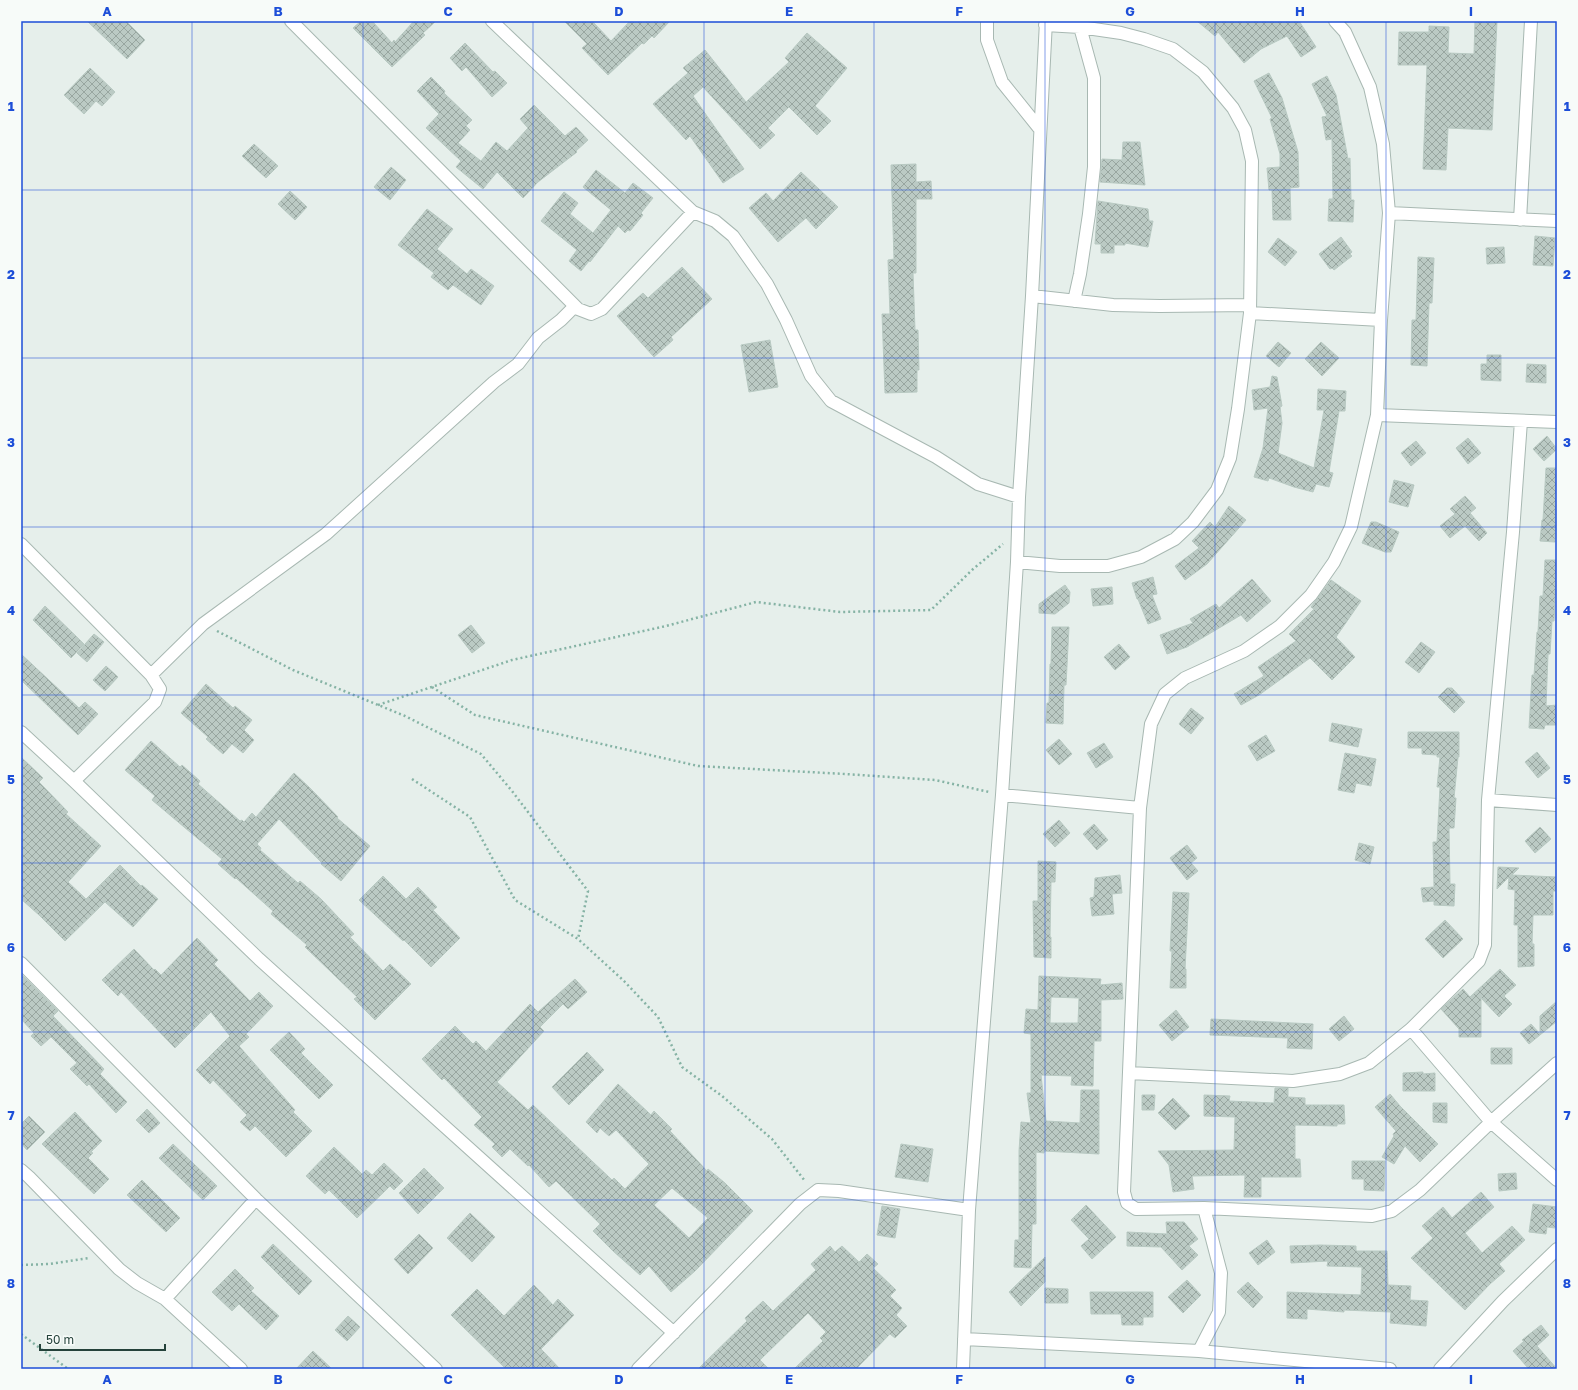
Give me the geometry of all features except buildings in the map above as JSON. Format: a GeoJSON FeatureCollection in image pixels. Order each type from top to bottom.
{"type":"FeatureCollection","features":[{"type":"Feature","properties":{"kind":"street"},"geometry":{"type":"LineString","coordinates":[[291,21],[578,309],[591,314],[602,309],[693,212]]}},
{"type":"Feature","properties":{"kind":"street"},"geometry":{"type":"LineString","coordinates":[[492,21],[693,212],[715,221],[733,236],[767,284],[786,320],[811,376],[831,401],[936,457],[978,484],[1019,497]]}},
{"type":"Feature","properties":{"kind":"street"},"geometry":{"type":"LineString","coordinates":[[987,21],[987,40],[1002,82],[1039,128]]}},
{"type":"Feature","properties":{"kind":"street"},"geometry":{"type":"LineString","coordinates":[[1335,21],[1345,32],[1370,88],[1383,144],[1389,214],[1381,320],[1377,415],[1351,527],[1334,562],[1312,595],[1280,626],[1244,651],[1185,678],[1165,694],[1151,724],[1140,808],[1124,1192],[1127,1203],[1136,1209],[1204,1208],[1372,1216],[1392,1210],[1420,1190],[1491,1122],[1557,1063]]}},
{"type":"Feature","properties":{"kind":"street"},"geometry":{"type":"LineString","coordinates":[[1520,220],[1531,21]]}},
{"type":"Feature","properties":{"kind":"street"},"geometry":{"type":"LineString","coordinates":[[963,1369],[969,1210],[1002,795],[1017,562],[1019,497],[1032,296],[1039,128],[1046,23],[1128,35],[1172,49],[1203,72],[1233,108],[1245,130],[1252,162],[1250,309],[1238,410],[1230,458],[1217,490],[1194,522],[1175,539],[1141,557],[1108,566],[1060,566],[1017,562]]}},
{"type":"Feature","properties":{"kind":"street"},"geometry":{"type":"LineString","coordinates":[[1074,301],[1080,274],[1089,214],[1094,167],[1094,78],[1080,27]]}},
{"type":"Feature","properties":{"kind":"street"},"geometry":{"type":"LineString","coordinates":[[1389,214],[1557,221]]}},
{"type":"Feature","properties":{"kind":"street"},"geometry":{"type":"LineString","coordinates":[[1032,296],[1113,305],[1250,309],[1381,320]]}},
{"type":"Feature","properties":{"kind":"street"},"geometry":{"type":"LineString","coordinates":[[151,675],[203,624],[326,534],[488,387],[518,364],[538,338],[561,320],[575,306]]}},
{"type":"Feature","properties":{"kind":"street"},"geometry":{"type":"LineString","coordinates":[[1377,415],[1557,422]]}},
{"type":"Feature","properties":{"kind":"street"},"geometry":{"type":"LineString","coordinates":[[1129,1073],[1293,1081],[1340,1074],[1369,1063],[1411,1029],[1479,961],[1485,945],[1488,800],[1513,532],[1521,421]]}},
{"type":"Feature","properties":{"kind":"street"},"geometry":{"type":"LineString","coordinates":[[21,544],[151,675],[160,689],[155,702],[74,780]]}},
{"type":"Feature","properties":{"kind":"street"},"geometry":{"type":"LineString","coordinates":[[21,732],[74,780],[259,959],[674,1333]]}},
{"type":"Feature","properties":{"kind":"street"},"geometry":{"type":"LineString","coordinates":[[1002,795],[1140,808]]}},
{"type":"Feature","properties":{"kind":"street"},"geometry":{"type":"LineString","coordinates":[[1488,800],[1557,805]]}},
{"type":"Feature","properties":{"kind":"street"},"geometry":{"type":"LineString","coordinates":[[21,963],[256,1199],[436,1369]]}},
{"type":"Feature","properties":{"kind":"street"},"geometry":{"type":"LineString","coordinates":[[1411,1029],[1491,1122],[1557,1180]]}},
{"type":"Feature","properties":{"kind":"street"},"geometry":{"type":"LineString","coordinates":[[21,1170],[119,1269],[137,1283],[165,1299],[241,1369]]}},
{"type":"Feature","properties":{"kind":"street"},"geometry":{"type":"LineString","coordinates":[[638,1369],[800,1204],[818,1190],[839,1191],[969,1210]]}},
{"type":"Feature","properties":{"kind":"street"},"geometry":{"type":"LineString","coordinates":[[165,1299],[256,1199]]}},
{"type":"Feature","properties":{"kind":"street"},"geometry":{"type":"LineString","coordinates":[[1199,1351],[1219,1312],[1221,1273],[1204,1208]]}},
{"type":"Feature","properties":{"kind":"street"},"geometry":{"type":"LineString","coordinates":[[1440,1369],[1503,1300],[1557,1249]]}},
{"type":"Feature","properties":{"kind":"street"},"geometry":{"type":"LineString","coordinates":[[964,1339],[1199,1351],[1390,1369]]}},
{"type":"Feature","properties":{"kind":"path"},"geometry":{"type":"LineString","coordinates":[[378,705],[512,660],[666,626],[756,602],[840,612],[931,610],[972,570],[1018,530]]}},
{"type":"Feature","properties":{"kind":"path"},"geometry":{"type":"LineString","coordinates":[[203,624],[293,670],[405,716],[481,754],[512,791],[588,891],[578,939]]}},
{"type":"Feature","properties":{"kind":"path"},"geometry":{"type":"LineString","coordinates":[[431,687],[475,715],[698,766],[935,780],[1002,795]]}},
{"type":"Feature","properties":{"kind":"path"},"geometry":{"type":"LineString","coordinates":[[412,779],[470,817],[515,900],[578,939],[624,980],[658,1017],[682,1067],[722,1096],[772,1139],[814,1193]]}},
{"type":"Feature","properties":{"kind":"path"},"geometry":{"type":"LineString","coordinates":[[21,1265],[48,1264],[106,1255]]}},
{"type":"Feature","properties":{"kind":"path"},"geometry":{"type":"LineString","coordinates":[[21,1334],[68,1369]]}}]}
